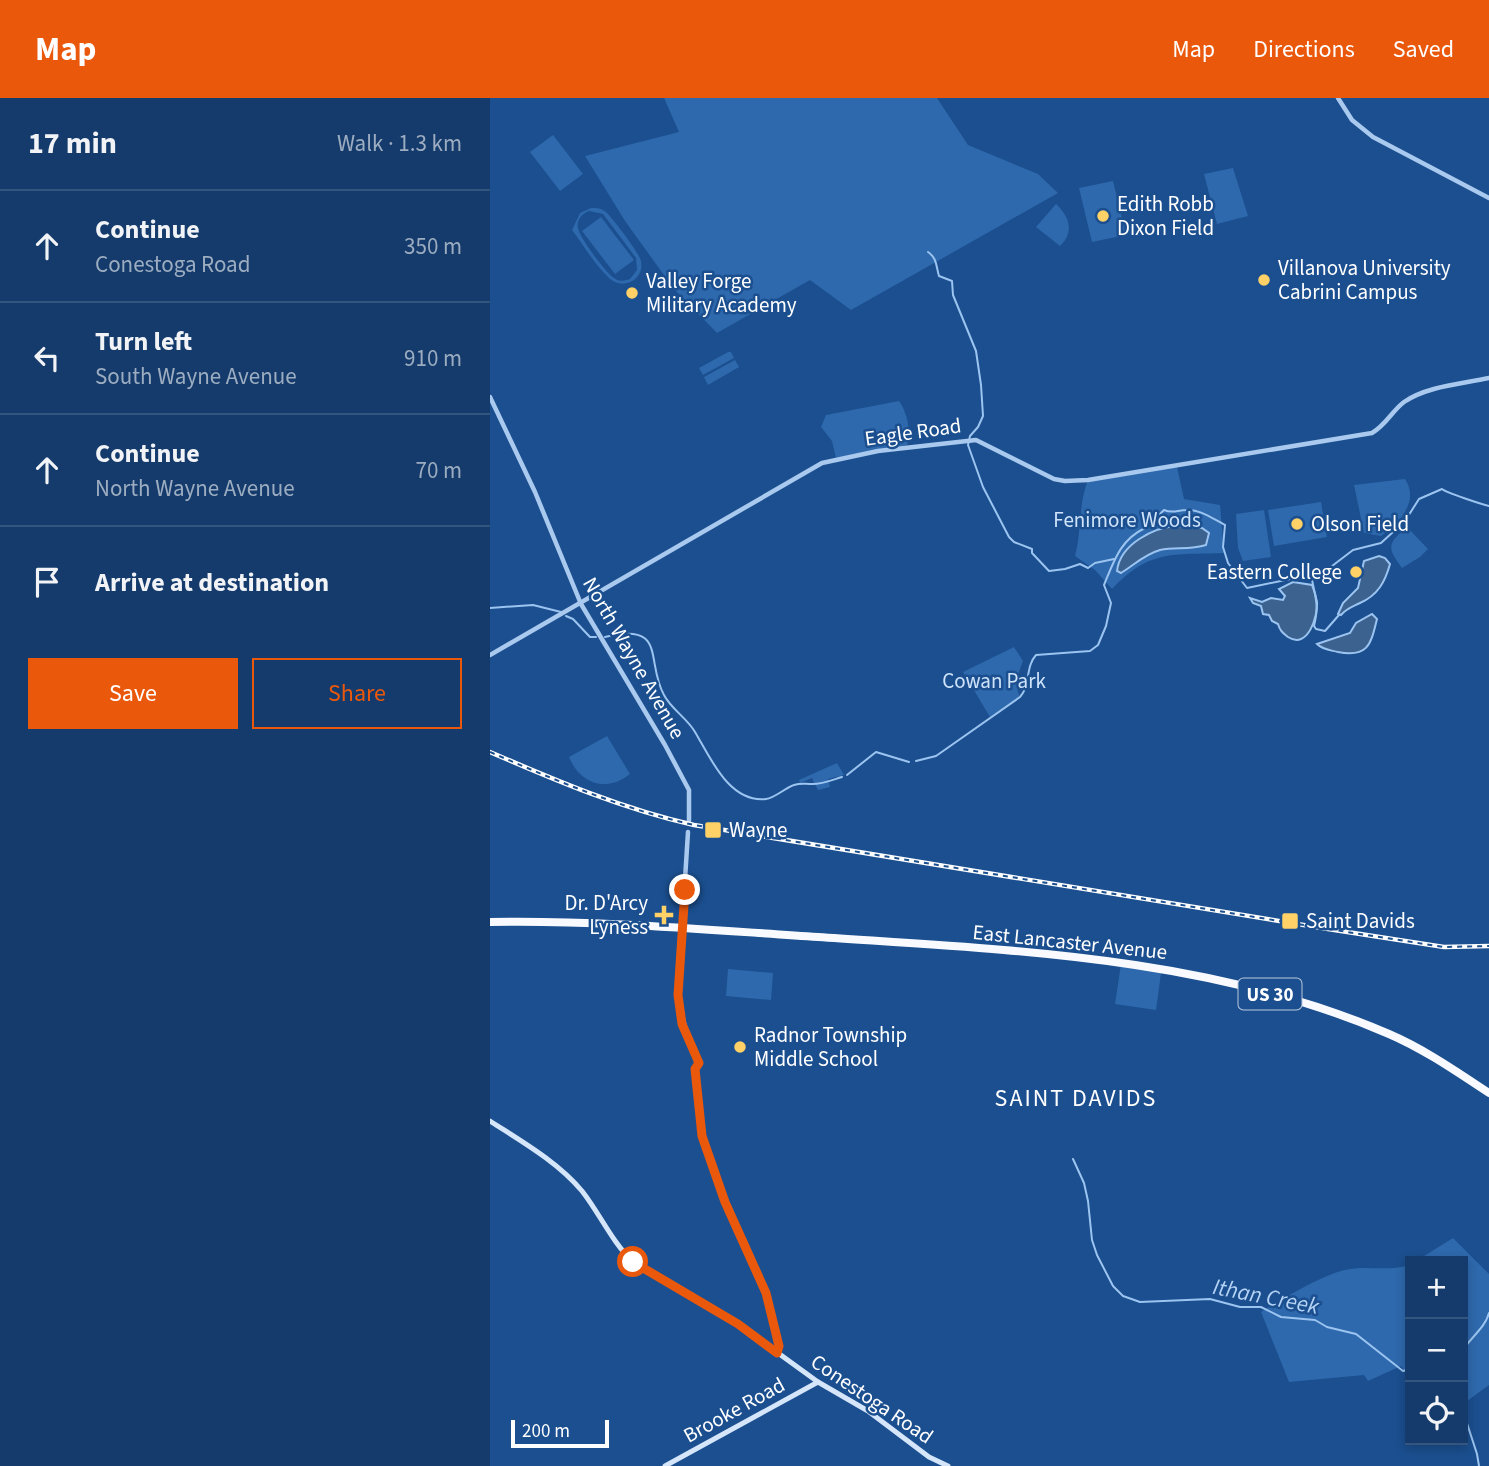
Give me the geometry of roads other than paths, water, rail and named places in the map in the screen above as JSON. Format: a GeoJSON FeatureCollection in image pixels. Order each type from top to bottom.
{"type":"FeatureCollection","features":[{"type":"Feature","properties":{"kind":"highway","name":"US 30"},"geometry":{"type":"LineString","coordinates":[[490,922],[682,927]]}},
{"type":"Feature","properties":{"kind":"highway","name":"East Lancaster Avenue"},"geometry":{"type":"LineString","coordinates":[[682,927],[969,948],[1160,969],[1258,991],[1324,1010],[1391,1035],[1489,1093]]}},
{"type":"Feature","properties":{"kind":"highway","name":"East Lancaster Avenue"},"geometry":{"type":"LineString","coordinates":[[1437,1062],[1489,1099]]}},
{"type":"Feature","properties":{"kind":"main road"},"geometry":{"type":"LineString","coordinates":[[682,927],[678,995],[682,1024],[699,1063],[695,1069],[702,1136],[725,1202],[766,1293],[779,1346],[777,1353]]}},
{"type":"Feature","properties":{"kind":"main road","name":"Conestoga Road"},"geometry":{"type":"LineString","coordinates":[[490,1121],[550,1162],[576,1185],[633,1262],[738,1324],[818,1382],[868,1411],[931,1458],[948,1466]]}},
{"type":"Feature","properties":{"kind":"main road","name":"Brooke Road"},"geometry":{"type":"LineString","coordinates":[[665,1466],[818,1382]]}},
{"type":"Feature","properties":{"kind":"street"},"geometry":{"type":"LineString","coordinates":[[1338,98],[1352,120],[1373,137],[1489,198]]}},
{"type":"Feature","properties":{"kind":"street","name":"Eagle Road"},"geometry":{"type":"LineString","coordinates":[[490,655],[822,463],[878,451],[976,440],[1054,479],[1088,480],[1372,433],[1386,422],[1401,404],[1415,396],[1489,378]]}},
{"type":"Feature","properties":{"kind":"street","name":"North Wayne Avenue"},"geometry":{"type":"LineString","coordinates":[[490,397],[535,492],[581,604],[689,790],[690,821]]}},
{"type":"Feature","properties":{"kind":"street"},"geometry":{"type":"LineString","coordinates":[[682,927],[688,832]]}},
{"type":"Feature","properties":{"kind":"waterway"},"geometry":{"type":"LineString","coordinates":[[928,252],[935,260],[939,276],[952,281],[953,295],[976,351],[983,416],[970,436],[968,445],[983,487],[1009,537],[1014,542],[1032,549],[1032,553],[1049,571],[1080,564],[1088,568],[1095,563],[1114,559]]}},
{"type":"Feature","properties":{"kind":"waterway"},"geometry":{"type":"LineString","coordinates":[[916,761],[936,756],[1020,697],[1036,655],[1090,651],[1098,645],[1111,603],[1104,585],[1115,560],[1129,539],[1145,528],[1144,522],[1154,520],[1164,510],[1197,511],[1225,525],[1223,547],[1228,563],[1247,588],[1319,576],[1353,550],[1381,543],[1405,521],[1419,499],[1442,489],[1489,506]]}},
{"type":"Feature","properties":{"kind":"waterway"},"geometry":{"type":"LineString","coordinates":[[1312,580],[1316,603],[1316,629],[1325,631],[1339,615]]}},
{"type":"Feature","properties":{"kind":"waterway"},"geometry":{"type":"LineString","coordinates":[[490,608],[533,605],[561,612]]}},
{"type":"Feature","properties":{"kind":"waterway"},"geometry":{"type":"LineString","coordinates":[[566,616],[573,619],[590,637],[596,637]]}},
{"type":"Feature","properties":{"kind":"waterway"},"geometry":{"type":"LineString","coordinates":[[605,637],[625,634],[638,635],[646,640],[667,700],[692,727],[722,776],[741,794],[766,799],[794,785],[818,784],[842,777]]}},
{"type":"Feature","properties":{"kind":"waterway"},"geometry":{"type":"LineString","coordinates":[[847,775],[876,752],[909,762]]}},
{"type":"Feature","properties":{"kind":"waterway","name":"Ithan Creek"},"geometry":{"type":"LineString","coordinates":[[1073,1159],[1084,1183],[1092,1240],[1097,1255],[1113,1286],[1123,1296],[1140,1302],[1210,1299],[1240,1307],[1261,1307],[1281,1317],[1315,1320],[1327,1327],[1356,1334],[1405,1370]]}},
{"type":"Feature","properties":{"kind":"waterway"},"geometry":{"type":"LineString","coordinates":[[1468,1344],[1489,1313]]}},
{"type":"Feature","properties":{"kind":"waterway","name":"Ithan Creek"},"geometry":{"type":"LineString","coordinates":[[1468,1426],[1479,1466]]}},
{"type":"Feature","properties":{"kind":"railway"},"geometry":{"type":"LineString","coordinates":[[490,752],[616,803],[694,825],[1444,947],[1489,946]]}},
{"type":"Feature","properties":{"kind":"place","name":"Edith Robb Dixon Field"},"geometry":{"type":"Point","coordinates":[1103,216]}},
{"type":"Feature","properties":{"kind":"place","name":"Villanova University Cabrini Campus"},"geometry":{"type":"Point","coordinates":[1264,280]}},
{"type":"Feature","properties":{"kind":"place","name":"Valley Forge Military Academy"},"geometry":{"type":"Point","coordinates":[632,293]}},
{"type":"Feature","properties":{"kind":"place","name":"Olson Field"},"geometry":{"type":"Point","coordinates":[1297,524]}},
{"type":"Feature","properties":{"kind":"place","name":"Eastern College"},"geometry":{"type":"Point","coordinates":[1356,572]}},
{"type":"Feature","properties":{"kind":"place","name":"Wayne"},"geometry":{"type":"Point","coordinates":[713,830]}},
{"type":"Feature","properties":{"kind":"place","name":"Dr. D'Arcy Lyness"},"geometry":{"type":"Point","coordinates":[664,915]}},
{"type":"Feature","properties":{"kind":"place","name":"Saint Davids"},"geometry":{"type":"Point","coordinates":[1290,921]}},
{"type":"Feature","properties":{"kind":"place","name":"Radnor Township Middle School"},"geometry":{"type":"Point","coordinates":[740,1047]}},
{"type":"Feature","properties":{"kind":"district","name":"SAINT DAVIDS"},"geometry":{"type":"Point","coordinates":[1076,1098]}},
{"type":"Feature","properties":{"kind":"park label","name":"Fenimore Woods"},"geometry":{"type":"Point","coordinates":[1127,520]}},
{"type":"Feature","properties":{"kind":"park label","name":"Cowan Park"},"geometry":{"type":"Point","coordinates":[994,681]}}]}
